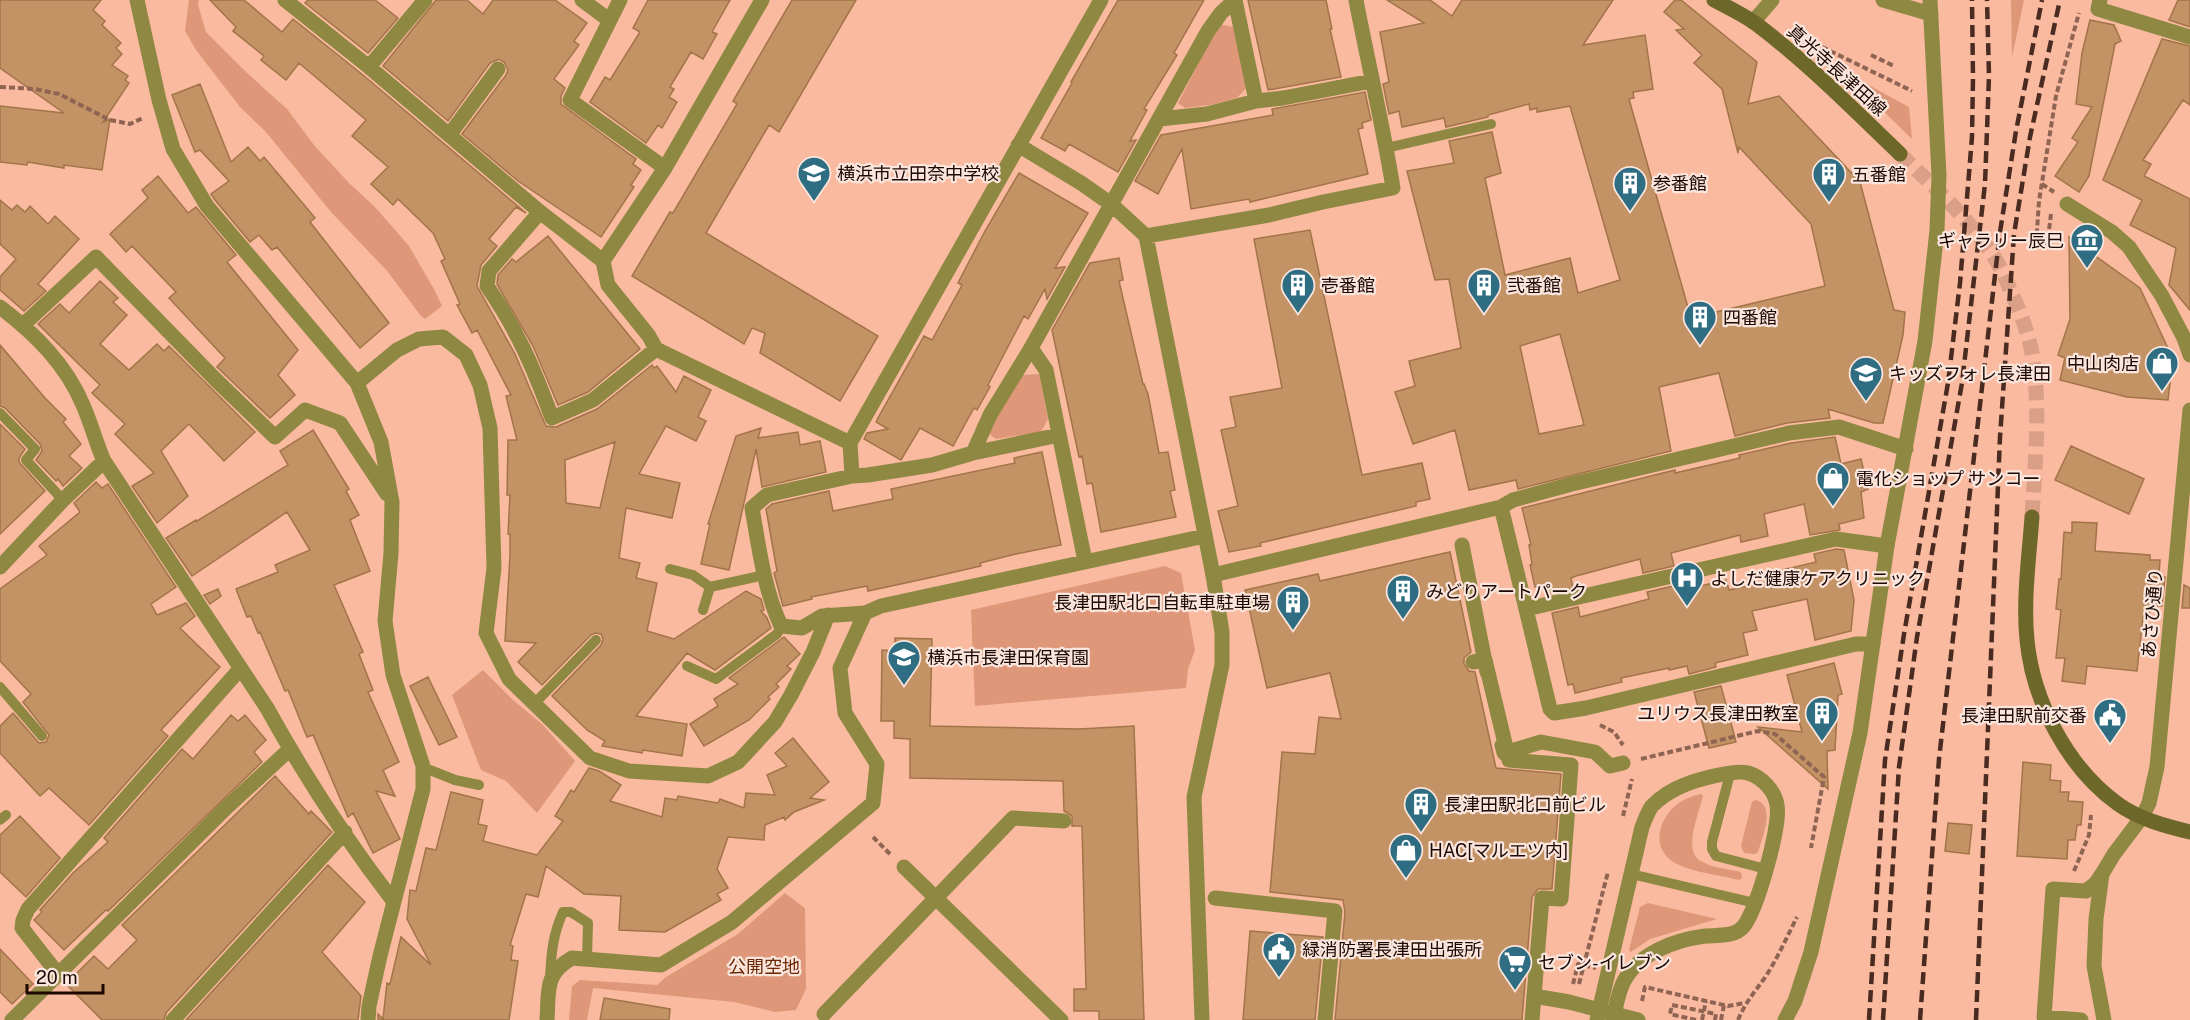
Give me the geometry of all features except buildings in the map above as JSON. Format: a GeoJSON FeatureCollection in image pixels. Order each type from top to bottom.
{"type":"FeatureCollection","features":[{"type":"Feature","properties":{"kind":"main road","name":"真光寺長津田線"},"geometry":{"type":"LineString","coordinates":[[1714,0],[1753,22],[1828,85],[1900,154]]}},
{"type":"Feature","properties":{"kind":"main road"},"geometry":{"type":"LineString","coordinates":[[2032,517],[2026,598],[2027,640],[2034,676],[2043,704],[2057,733],[2084,772],[2118,804],[2157,823],[2190,832]]}},
{"type":"Feature","properties":{"kind":"street"},"geometry":{"type":"LineString","coordinates":[[137,0],[159,100],[173,149],[207,206],[357,383],[381,442],[392,502],[391,553],[384,621],[393,675],[416,741],[423,772],[423,789],[369,1006],[368,1020]]}},
{"type":"Feature","properties":{"kind":"street"},"geometry":{"type":"LineString","coordinates":[[285,0],[450,134],[540,212],[603,261],[608,285],[649,336],[656,349],[850,443]]}},
{"type":"Feature","properties":{"kind":"street"},"geometry":{"type":"LineString","coordinates":[[369,67],[425,0]]}},
{"type":"Feature","properties":{"kind":"street"},"geometry":{"type":"LineString","coordinates":[[582,0],[609,20]]}},
{"type":"Feature","properties":{"kind":"street"},"geometry":{"type":"LineString","coordinates":[[620,0],[570,100],[665,168]]}},
{"type":"Feature","properties":{"kind":"street"},"geometry":{"type":"LineString","coordinates":[[603,261],[665,168],[762,0]]}},
{"type":"Feature","properties":{"kind":"street"},"geometry":{"type":"LineString","coordinates":[[852,476],[850,443],[1101,0]]}},
{"type":"Feature","properties":{"kind":"street"},"geometry":{"type":"LineString","coordinates":[[1235,0],[1256,101]]}},
{"type":"Feature","properties":{"kind":"street"},"geometry":{"type":"LineString","coordinates":[[973,453],[990,415],[1031,348],[1208,32],[1221,13],[1235,0]]}},
{"type":"Feature","properties":{"kind":"street"},"geometry":{"type":"LineString","coordinates":[[1146,236],[1269,215],[1393,188],[1383,123],[1356,0]]}},
{"type":"Feature","properties":{"kind":"street"},"geometry":{"type":"LineString","coordinates":[[1753,22],[1772,0]]}},
{"type":"Feature","properties":{"kind":"street"},"geometry":{"type":"LineString","coordinates":[[1785,1020],[1795,1002],[1810,952],[1860,733],[1887,546],[1925,341],[1937,230],[1938,128],[1931,7],[1883,0]]}},
{"type":"Feature","properties":{"kind":"street"},"geometry":{"type":"LineString","coordinates":[[2100,0],[2098,9],[2190,38]]}},
{"type":"Feature","properties":{"kind":"street"},"geometry":{"type":"LineString","coordinates":[[450,134],[498,69]]}},
{"type":"Feature","properties":{"kind":"street"},"geometry":{"type":"LineString","coordinates":[[1159,119],[1207,114],[1256,101],[1372,81]]}},
{"type":"Feature","properties":{"kind":"street"},"geometry":{"type":"LineString","coordinates":[[1018,146],[1081,183],[1111,204],[1146,236],[1213,575],[1222,632],[1222,665],[1194,797],[1202,1020]]}},
{"type":"Feature","properties":{"kind":"street"},"geometry":{"type":"LineString","coordinates":[[2067,204],[2112,232],[2129,247],[2162,296],[2184,338],[2190,356]]}},
{"type":"Feature","properties":{"kind":"street"},"geometry":{"type":"LineString","coordinates":[[540,212],[489,271],[487,286],[506,313],[532,364],[552,418],[593,400],[656,349]]}},
{"type":"Feature","properties":{"kind":"street"},"geometry":{"type":"LineString","coordinates":[[23,325],[96,257],[215,380],[274,437],[305,410],[340,423],[392,502]]}},
{"type":"Feature","properties":{"kind":"street"},"geometry":{"type":"LineString","coordinates":[[0,307],[23,325],[53,356],[69,378],[83,406],[92,435],[104,461],[267,708],[358,854],[394,902]]}},
{"type":"Feature","properties":{"kind":"street"},"geometry":{"type":"LineString","coordinates":[[357,383],[397,350],[419,339],[443,337],[466,355],[480,385],[490,428],[494,568],[486,633],[509,679],[590,758],[629,771],[708,776],[738,762],[775,722],[809,661],[828,615]]}},
{"type":"Feature","properties":{"kind":"street"},"geometry":{"type":"LineString","coordinates":[[1031,348],[1046,370],[1085,561]]}},
{"type":"Feature","properties":{"kind":"street","name":"あさひ通り"},"geometry":{"type":"LineString","coordinates":[[2102,874],[2142,817],[2149,803],[2157,767],[2190,410]]}},
{"type":"Feature","properties":{"kind":"street"},"geometry":{"type":"LineString","coordinates":[[1213,575],[1501,507],[1512,500],[1572,484],[1789,433],[1839,427],[1906,449]]}},
{"type":"Feature","properties":{"kind":"street"},"geometry":{"type":"LineString","coordinates":[[1059,435],[973,453],[932,465],[852,476],[767,495],[753,508],[773,609],[782,626],[802,628],[822,616],[865,613],[881,606],[1205,536]]}},
{"type":"Feature","properties":{"kind":"street"},"geometry":{"type":"LineString","coordinates":[[0,567],[63,500],[104,461]]}},
{"type":"Feature","properties":{"kind":"street"},"geometry":{"type":"LineString","coordinates":[[1501,507],[1550,709],[1554,712],[1598,705],[1856,644],[1873,644]]}},
{"type":"Feature","properties":{"kind":"street"},"geometry":{"type":"LineString","coordinates":[[1526,609],[1836,539],[1887,546]]}},
{"type":"Feature","properties":{"kind":"street"},"geometry":{"type":"LineString","coordinates":[[1461,545],[1504,753],[1541,742],[1595,752],[1610,766],[1628,767]]}},
{"type":"Feature","properties":{"kind":"street"},"geometry":{"type":"LineString","coordinates":[[547,1020],[550,979],[559,965],[572,958],[587,958],[661,965],[732,922],[873,803],[878,764],[845,713],[840,668],[865,613]]}},
{"type":"Feature","properties":{"kind":"street"},"geometry":{"type":"LineString","coordinates":[[1473,662],[1485,660],[1509,760],[1570,765],[1561,899],[1542,898],[1532,1020]]}},
{"type":"Feature","properties":{"kind":"street"},"geometry":{"type":"LineString","coordinates":[[58,974],[22,928],[28,909],[240,669]]}},
{"type":"Feature","properties":{"kind":"street"},"geometry":{"type":"LineString","coordinates":[[12,1020],[226,808],[290,748]]}},
{"type":"Feature","properties":{"kind":"street"},"geometry":{"type":"LineString","coordinates":[[1597,1020],[1642,827],[1651,807],[1668,793],[1683,785],[1738,772],[1749,773],[1760,779],[1774,795],[1778,817],[1766,869],[1755,903],[1744,926],[1737,932],[1673,944],[1652,952],[1635,966],[1624,981],[1612,1020]]}},
{"type":"Feature","properties":{"kind":"street"},"geometry":{"type":"LineString","coordinates":[[824,1014],[1013,818],[1064,821]]}},
{"type":"Feature","properties":{"kind":"street"},"geometry":{"type":"LineString","coordinates":[[173,1020],[345,832]]}},
{"type":"Feature","properties":{"kind":"street"},"geometry":{"type":"LineString","coordinates":[[904,867],[1061,1020]]}},
{"type":"Feature","properties":{"kind":"street"},"geometry":{"type":"LineString","coordinates":[[2081,1020],[2044,1017],[2053,889],[2086,891],[2102,874]]}},
{"type":"Feature","properties":{"kind":"street"},"geometry":{"type":"LineString","coordinates":[[2102,874],[2096,919],[2094,966],[2104,1020]]}},
{"type":"Feature","properties":{"kind":"street"},"geometry":{"type":"LineString","coordinates":[[1215,898],[1335,911],[1325,1020]]}},
{"type":"Feature","properties":{"kind":"street"},"geometry":{"type":"LineString","coordinates":[[1534,996],[1639,1015]]}},
{"type":"Feature","properties":{"kind":"lane"},"geometry":{"type":"LineString","coordinates":[[1386,148],[1491,124]]}},
{"type":"Feature","properties":{"kind":"lane"},"geometry":{"type":"LineString","coordinates":[[0,413],[35,449],[26,460],[63,500]]}},
{"type":"Feature","properties":{"kind":"lane"},"geometry":{"type":"LineString","coordinates":[[670,569],[693,575],[710,587],[765,575]]}},
{"type":"Feature","properties":{"kind":"lane"},"geometry":{"type":"LineString","coordinates":[[703,610],[710,587]]}},
{"type":"Feature","properties":{"kind":"lane"},"geometry":{"type":"LineString","coordinates":[[687,666],[716,679],[777,634],[782,626]]}},
{"type":"Feature","properties":{"kind":"lane"},"geometry":{"type":"LineString","coordinates":[[534,704],[596,640]]}},
{"type":"Feature","properties":{"kind":"lane"},"geometry":{"type":"LineString","coordinates":[[0,687],[42,736]]}},
{"type":"Feature","properties":{"kind":"lane"},"geometry":{"type":"LineString","coordinates":[[423,772],[430,770],[455,780],[479,785]]}},
{"type":"Feature","properties":{"kind":"lane"},"geometry":{"type":"LineString","coordinates":[[1730,774],[1712,849],[1716,856],[1766,869]]}},
{"type":"Feature","properties":{"kind":"lane"},"geometry":{"type":"LineString","coordinates":[[1632,874],[1755,903]]}},
{"type":"Feature","properties":{"kind":"lane"},"geometry":{"type":"LineString","coordinates":[[550,979],[551,948],[555,929],[563,912],[571,912],[588,923],[587,958]]}},
{"type":"Feature","properties":{"kind":"path"},"geometry":{"type":"LineString","coordinates":[[2067,204],[2061,210],[2051,209],[2047,246],[2036,245],[2039,201],[2054,96],[2080,6]]}},
{"type":"Feature","properties":{"kind":"path"},"geometry":{"type":"LineString","coordinates":[[1822,47],[1912,91]]}},
{"type":"Feature","properties":{"kind":"path"},"geometry":{"type":"LineString","coordinates":[[1872,55],[1894,66]]}},
{"type":"Feature","properties":{"kind":"path"},"geometry":{"type":"LineString","coordinates":[[0,87],[35,89],[59,94],[110,120],[130,124],[150,115]]}},
{"type":"Feature","properties":{"kind":"path"},"geometry":{"type":"LineString","coordinates":[[1597,723],[1614,732]]}},
{"type":"Feature","properties":{"kind":"path"},"geometry":{"type":"LineString","coordinates":[[1622,818],[1628,767]]}},
{"type":"Feature","properties":{"kind":"path"},"geometry":{"type":"LineString","coordinates":[[2071,874],[2074,874],[2089,835],[2091,815]]}},
{"type":"Feature","properties":{"kind":"path"},"geometry":{"type":"LineString","coordinates":[[1579,988],[1610,864]]}},
{"type":"Feature","properties":{"kind":"path"},"geometry":{"type":"LineString","coordinates":[[1569,1002],[1578,964],[1596,968]]}},
{"type":"Feature","properties":{"kind":"path"},"geometry":{"type":"LineString","coordinates":[[1639,1015],[1646,987],[1724,1005],[1745,1002],[1738,1020]]}},
{"type":"Feature","properties":{"kind":"path"},"geometry":{"type":"LineString","coordinates":[[1702,1020],[1706,1001]]}},
{"type":"Feature","properties":{"kind":"path"},"geometry":{"type":"LineString","coordinates":[[1696,1020],[1670,1014],[1672,1005],[1716,1014],[1715,1020]]}},
{"type":"Feature","properties":{"kind":"path"},"geometry":{"type":"LineString","coordinates":[[1721,1020],[1724,1005]]}},
{"type":"Feature","properties":{"kind":"green space"},"geometry":{"type":"Polygon","coordinates":[[[189,0],[199,0],[198,5],[206,32],[287,109],[314,145],[375,207],[409,246],[442,306],[425,319],[421,316],[388,272],[331,212],[266,132],[240,107],[196,50],[185,31],[189,0]]]}},
{"type":"Feature","properties":{"kind":"green space"},"geometry":{"type":"Polygon","coordinates":[[[2011,0],[2024,0],[2012,57],[2011,0]]]}},
{"type":"Feature","properties":{"kind":"green space"},"geometry":{"type":"Polygon","coordinates":[[[1219,24],[1233,27],[1247,87],[1237,98],[1185,108],[1178,103],[1219,24]]]}},
{"type":"Feature","properties":{"kind":"green space"},"geometry":{"type":"Polygon","coordinates":[[[1841,70],[1909,107],[1912,139],[1841,70]]]}},
{"type":"Feature","properties":{"kind":"green space"},"geometry":{"type":"Polygon","coordinates":[[[1039,374],[1048,419],[1041,432],[996,439],[988,433],[1021,375],[1039,374]]]}},
{"type":"Feature","properties":{"kind":"green space"},"geometry":{"type":"Polygon","coordinates":[[[1165,566],[1181,573],[1195,650],[1188,669],[1186,688],[975,706],[971,610],[1165,566]]]}},
{"type":"Feature","properties":{"kind":"green space"},"geometry":{"type":"Polygon","coordinates":[[[483,670],[543,725],[575,761],[537,813],[506,781],[481,770],[452,695],[483,670]]]}},
{"type":"Feature","properties":{"kind":"green space"},"geometry":{"type":"Polygon","coordinates":[[[1701,794],[1703,796],[1692,841],[1695,856],[1710,865],[1741,872],[1742,878],[1739,880],[1695,871],[1679,865],[1665,855],[1661,847],[1660,831],[1667,815],[1682,801],[1701,794]]]}},
{"type":"Feature","properties":{"kind":"green space"},"geometry":{"type":"Polygon","coordinates":[[[1755,800],[1762,803],[1765,808],[1767,815],[1765,830],[1758,852],[1744,853],[1741,846],[1752,802],[1755,800]]]}},
{"type":"Feature","properties":{"kind":"green space","name":"公開空地"},"geometry":{"type":"Polygon","coordinates":[[[785,893],[805,908],[806,989],[796,1010],[775,1012],[734,1002],[593,988],[587,1020],[569,1020],[572,986],[580,980],[657,985],[666,977],[738,934],[785,893]]]}},
{"type":"Feature","properties":{"kind":"green space"},"geometry":{"type":"Polygon","coordinates":[[[1648,903],[1717,919],[1650,939],[1631,952],[1629,950],[1640,907],[1648,903]]]}},
{"type":"Feature","properties":{"kind":"tunnel"},"geometry":{"type":"LineString","coordinates":[[1900,154],[1978,235],[1995,258],[2018,307],[2028,337],[2035,373],[2036,435],[2032,517]]}},
{"type":"Feature","properties":{"kind":"railway"},"geometry":{"type":"LineString","coordinates":[[1869,1020],[1885,760],[1904,634],[1948,383],[1960,283],[1972,137],[1972,0]]}},
{"type":"Feature","properties":{"kind":"railway"},"geometry":{"type":"LineString","coordinates":[[1883,1020],[1899,767],[1917,637],[1962,383],[1985,184],[1989,76],[1987,0]]}},
{"type":"Feature","properties":{"kind":"railway"},"geometry":{"type":"LineString","coordinates":[[1920,1020],[1939,759],[2000,232],[2016,131],[2042,0]]}},
{"type":"Feature","properties":{"kind":"railway"},"geometry":{"type":"LineString","coordinates":[[1976,1020],[2000,437],[2014,234],[2030,137],[2060,0]]}},
{"type":"Feature","properties":{"kind":"place","name":"横浜市立田奈中学校"},"geometry":{"type":"Point","coordinates":[814,202]}},
{"type":"Feature","properties":{"kind":"place","name":"五番館"},"geometry":{"type":"Point","coordinates":[1829,203]}},
{"type":"Feature","properties":{"kind":"place","name":"参番館"},"geometry":{"type":"Point","coordinates":[1630,212]}},
{"type":"Feature","properties":{"kind":"place","name":"ギャラリー辰巳"},"geometry":{"type":"Point","coordinates":[2087,269]}},
{"type":"Feature","properties":{"kind":"place","name":"壱番館"},"geometry":{"type":"Point","coordinates":[1298,314]}},
{"type":"Feature","properties":{"kind":"place","name":"弐番館"},"geometry":{"type":"Point","coordinates":[1484,314]}},
{"type":"Feature","properties":{"kind":"place","name":"四番館"},"geometry":{"type":"Point","coordinates":[1700,346]}},
{"type":"Feature","properties":{"kind":"place","name":"中山肉店"},"geometry":{"type":"Point","coordinates":[2162,392]}},
{"type":"Feature","properties":{"kind":"place","name":"キッズフォレ長津田"},"geometry":{"type":"Point","coordinates":[1866,402]}},
{"type":"Feature","properties":{"kind":"place","name":"電化ショップ サンコー"},"geometry":{"type":"Point","coordinates":[1833,507]}},
{"type":"Feature","properties":{"kind":"place","name":"よしだ健康ケアクリニック"},"geometry":{"type":"Point","coordinates":[1687,607]}},
{"type":"Feature","properties":{"kind":"place","name":"みどりアートパーク"},"geometry":{"type":"Point","coordinates":[1403,620]}},
{"type":"Feature","properties":{"kind":"place","name":"長津田駅北口自転車駐車場"},"geometry":{"type":"Point","coordinates":[1293,631]}},
{"type":"Feature","properties":{"kind":"place","name":"横浜市長津田保育園"},"geometry":{"type":"Point","coordinates":[904,686]}},
{"type":"Feature","properties":{"kind":"place","name":"ユリウス長津田教室"},"geometry":{"type":"Point","coordinates":[1822,742]}},
{"type":"Feature","properties":{"kind":"place","name":"長津田駅前交番"},"geometry":{"type":"Point","coordinates":[2110,744]}},
{"type":"Feature","properties":{"kind":"place","name":"長津田駅北口前ビル"},"geometry":{"type":"Point","coordinates":[1421,833]}},
{"type":"Feature","properties":{"kind":"place","name":"HAC[マルエツ内]"},"geometry":{"type":"Point","coordinates":[1406,879]}},
{"type":"Feature","properties":{"kind":"place","name":"緑消防署長津田出張所"},"geometry":{"type":"Point","coordinates":[1279,978]}},
{"type":"Feature","properties":{"kind":"place","name":"セブン-イレブン"},"geometry":{"type":"Point","coordinates":[1515,991]}}]}
